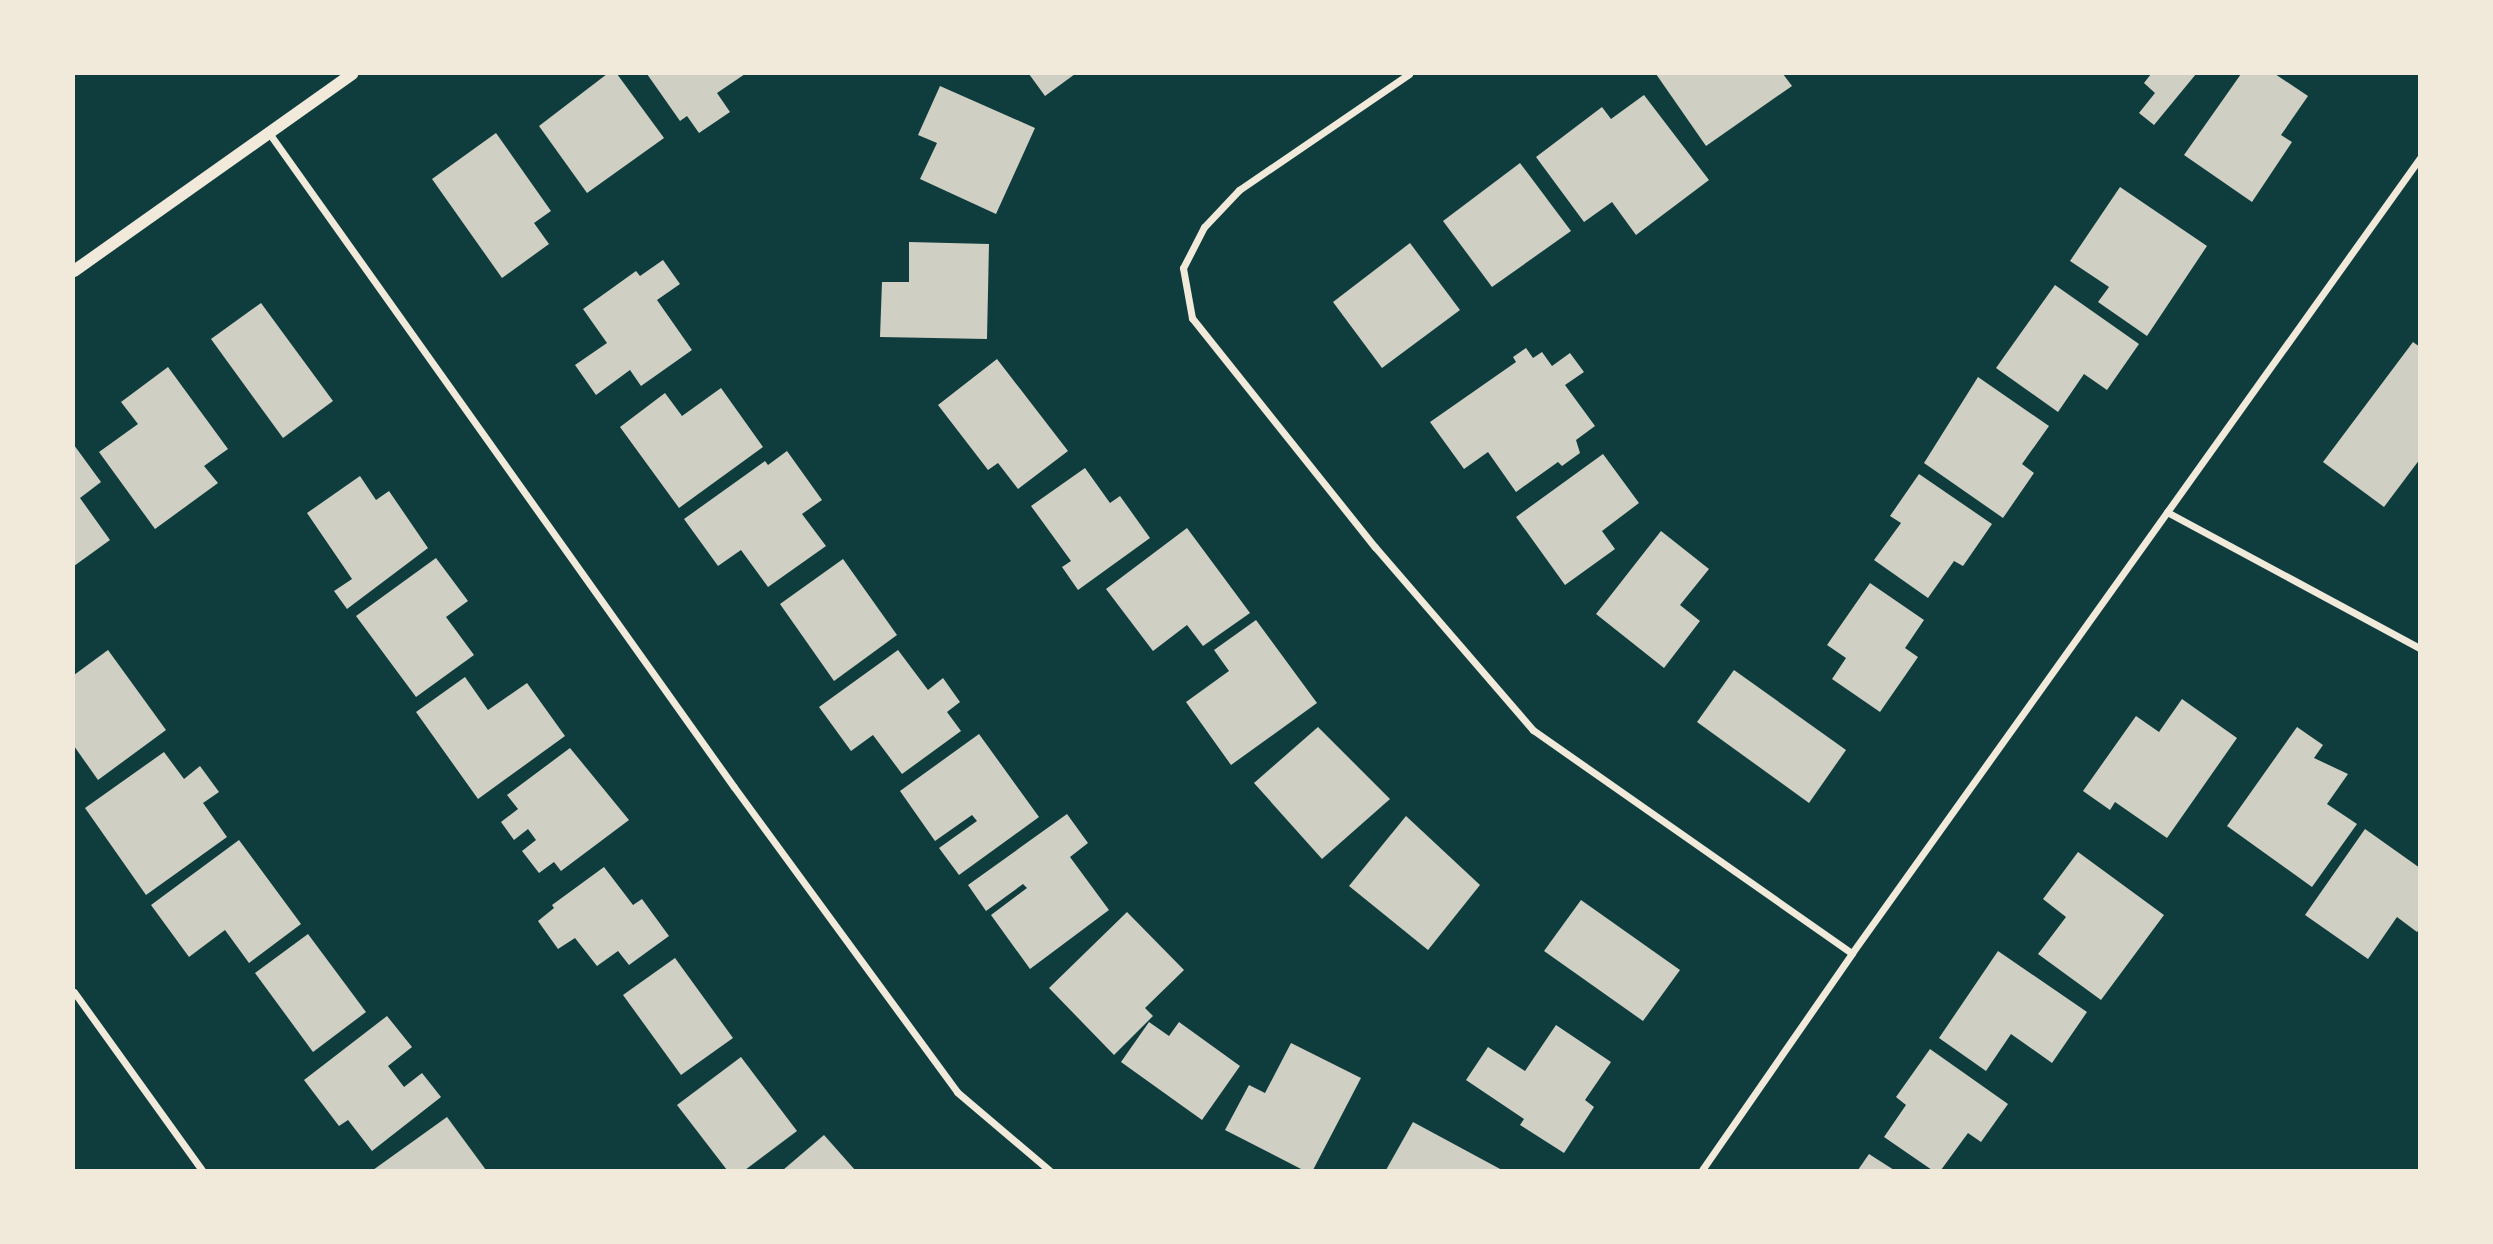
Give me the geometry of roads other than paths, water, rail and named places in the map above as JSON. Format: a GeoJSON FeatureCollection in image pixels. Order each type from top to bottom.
{"type":"FeatureCollection","features":[{"type":"Feature","properties":{"kind":"street"},"geometry":{"type":"LineString","coordinates":[[74,271],[352,74]]}},
{"type":"Feature","properties":{"kind":"street"},"geometry":{"type":"LineString","coordinates":[[1409,74],[1239,190],[1203,227],[1183,268],[1192,318],[1375,547],[1533,730],[1852,953]]}},
{"type":"Feature","properties":{"kind":"street"},"geometry":{"type":"LineString","coordinates":[[269,133],[742,798],[957,1092],[1049,1171]]}},
{"type":"Feature","properties":{"kind":"street"},"geometry":{"type":"LineString","coordinates":[[1702,1171],[1852,953],[2420,158]]}},
{"type":"Feature","properties":{"kind":"street"},"geometry":{"type":"LineString","coordinates":[[2167,512],[2420,648]]}},
{"type":"Feature","properties":{"kind":"street"},"geometry":{"type":"LineString","coordinates":[[74,992],[202,1171]]}}]}
